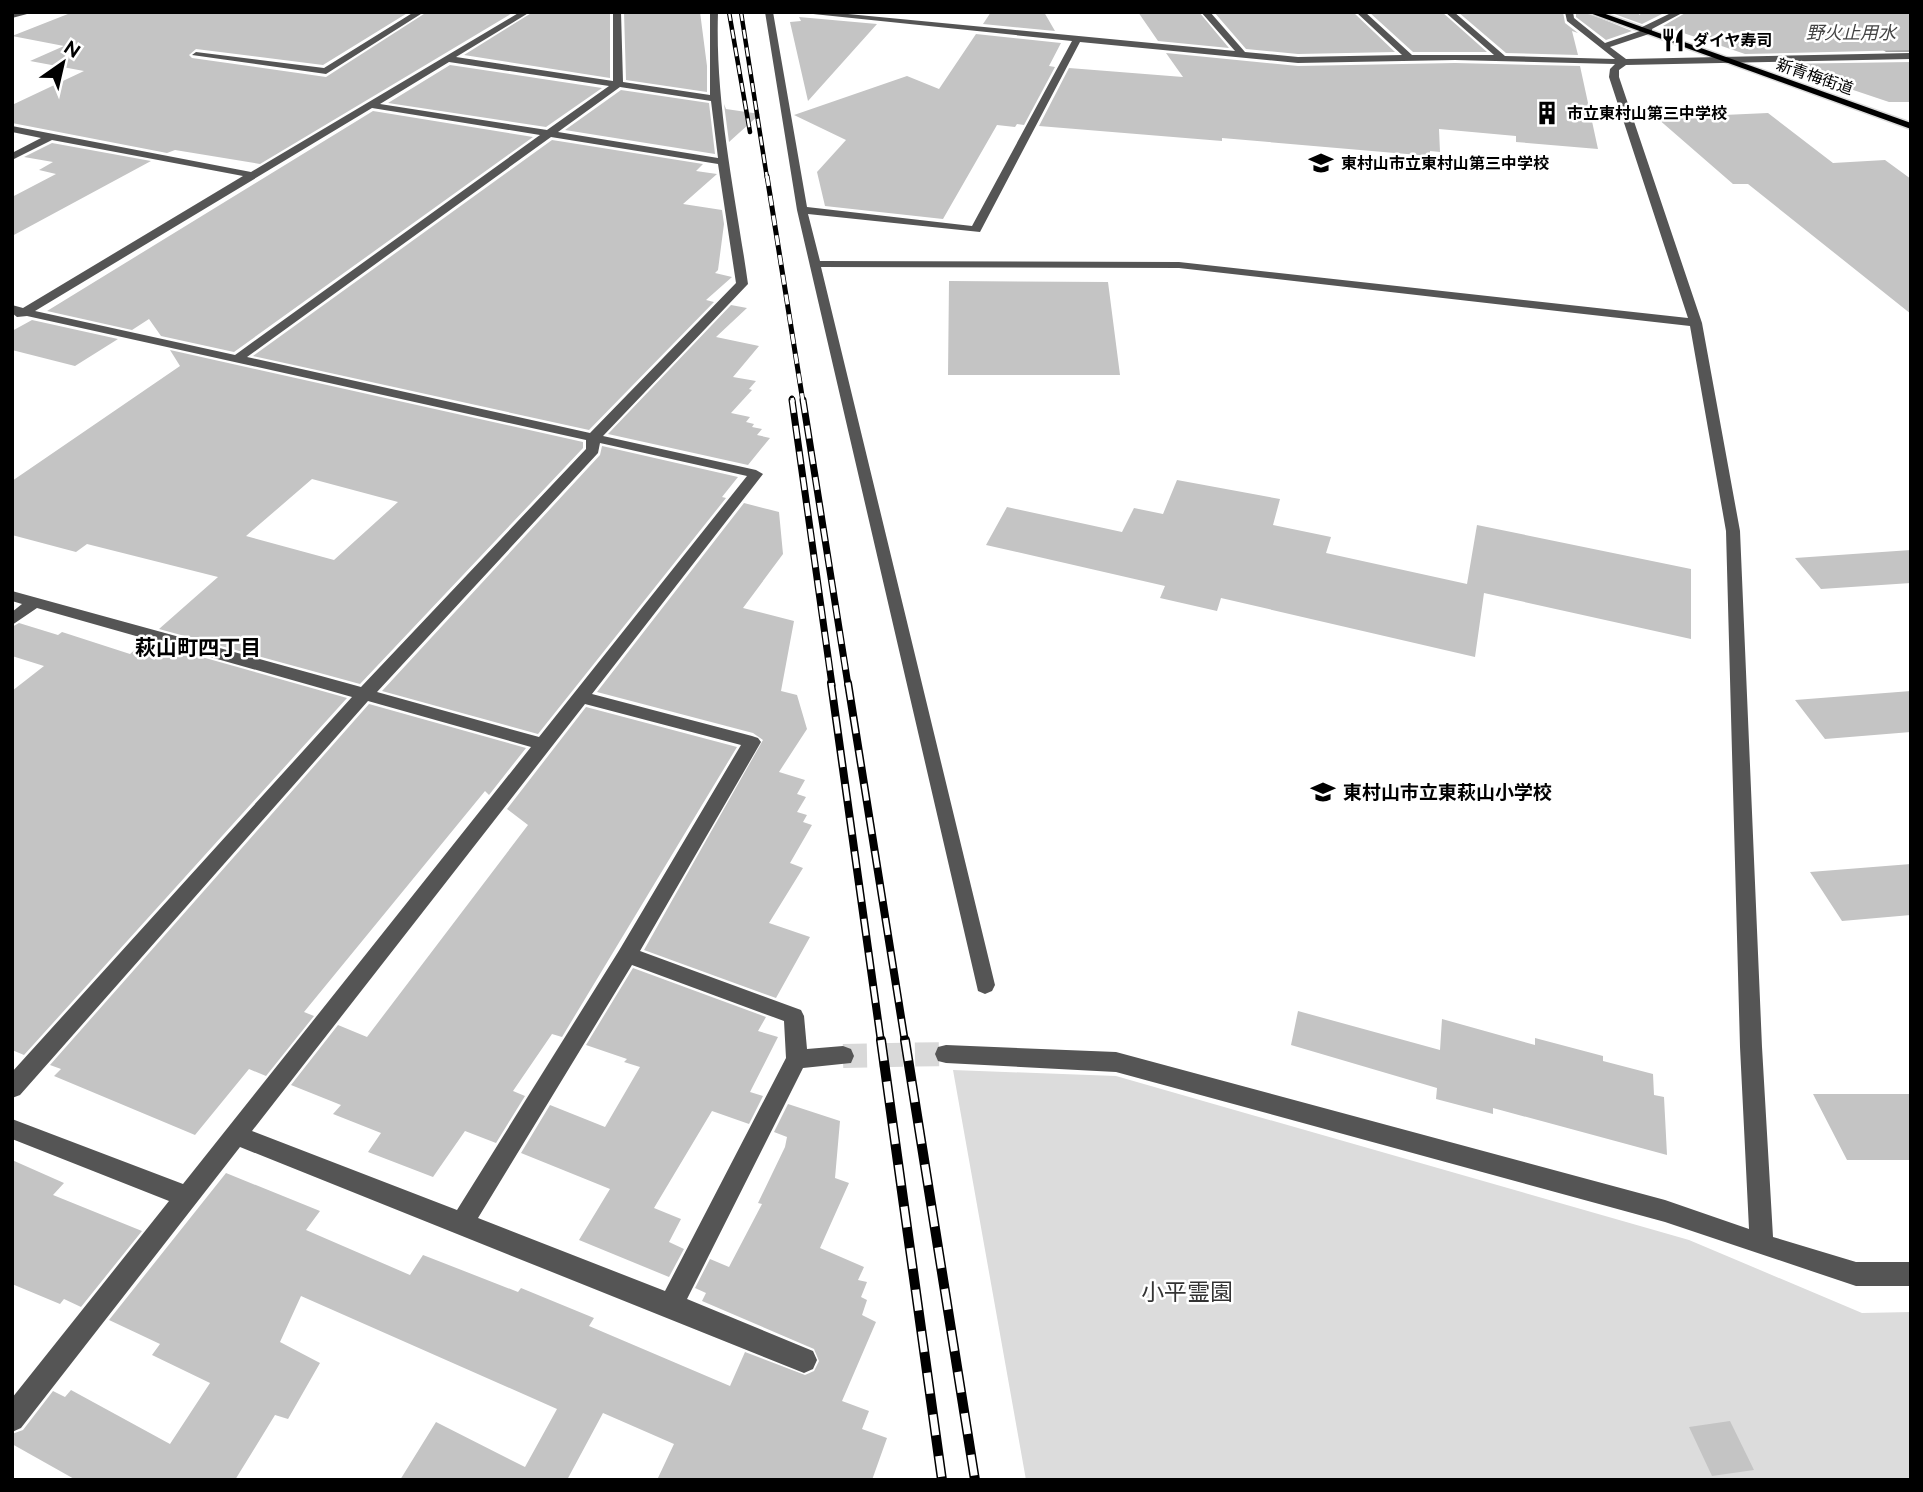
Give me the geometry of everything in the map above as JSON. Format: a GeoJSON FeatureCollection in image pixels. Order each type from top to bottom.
{"type":"FeatureCollection","features":[{"type":"Feature","properties":{"kind":"main road","name":"新青梅街道"},"geometry":{"type":"LineString","coordinates":[[1591,12],[1911,126]]}},
{"type":"Feature","properties":{"kind":"street"},"geometry":{"type":"LineString","coordinates":[[12,16],[24,12]]}},
{"type":"Feature","properties":{"kind":"street"},"geometry":{"type":"LineString","coordinates":[[195,55],[326,71],[420,12]]}},
{"type":"Feature","properties":{"kind":"street"},"geometry":{"type":"LineString","coordinates":[[16,313],[526,12]]}},
{"type":"Feature","properties":{"kind":"street"},"geometry":{"type":"LineString","coordinates":[[617,12],[618,84]]}},
{"type":"Feature","properties":{"kind":"street"},"geometry":{"type":"LineString","coordinates":[[12,1088],[363,696],[593,450],[593,438],[742,284],[716,99],[712,35],[714,12]]}},
{"type":"Feature","properties":{"kind":"street"},"geometry":{"type":"LineString","coordinates":[[769,12],[802,210],[985,985]]}},
{"type":"Feature","properties":{"kind":"street"},"geometry":{"type":"LineString","coordinates":[[798,12],[1242,55],[1333,61],[1409,57],[1501,57],[1624,62],[1911,56]]}},
{"type":"Feature","properties":{"kind":"street"},"geometry":{"type":"LineString","coordinates":[[1205,12],[1242,55]]}},
{"type":"Feature","properties":{"kind":"street"},"geometry":{"type":"LineString","coordinates":[[1360,12],[1409,57]]}},
{"type":"Feature","properties":{"kind":"street"},"geometry":{"type":"LineString","coordinates":[[1449,12],[1501,57]]}},
{"type":"Feature","properties":{"kind":"street"},"geometry":{"type":"LineString","coordinates":[[1569,12],[1570,19],[1624,62]]}},
{"type":"Feature","properties":{"kind":"street"},"geometry":{"type":"LineString","coordinates":[[1604,46],[1646,30],[1680,12]]}},
{"type":"Feature","properties":{"kind":"street"},"geometry":{"type":"LineString","coordinates":[[802,210],[976,230],[1077,39]]}},
{"type":"Feature","properties":{"kind":"street"},"geometry":{"type":"LineString","coordinates":[[449,59],[716,99]]}},
{"type":"Feature","properties":{"kind":"street"},"geometry":{"type":"LineString","coordinates":[[1624,62],[1615,69],[1614,77],[1696,323],[1733,531],[1751,1047],[1762,1245]]}},
{"type":"Feature","properties":{"kind":"street"},"geometry":{"type":"LineString","coordinates":[[237,359],[618,84]]}},
{"type":"Feature","properties":{"kind":"street"},"geometry":{"type":"LineString","coordinates":[[371,105],[724,162]]}},
{"type":"Feature","properties":{"kind":"street"},"geometry":{"type":"LineString","coordinates":[[12,129],[252,175]]}},
{"type":"Feature","properties":{"kind":"street"},"geometry":{"type":"LineString","coordinates":[[12,157],[52,136]]}},
{"type":"Feature","properties":{"kind":"street"},"geometry":{"type":"LineString","coordinates":[[815,264],[1179,265],[1696,323]]}},
{"type":"Feature","properties":{"kind":"street"},"geometry":{"type":"LineString","coordinates":[[12,1419],[755,474],[16,313]]}},
{"type":"Feature","properties":{"kind":"street"},"geometry":{"type":"LineString","coordinates":[[12,596],[543,744]]}},
{"type":"Feature","properties":{"kind":"street"},"geometry":{"type":"LineString","coordinates":[[12,620],[35,603]]}},
{"type":"Feature","properties":{"kind":"street"},"geometry":{"type":"LineString","coordinates":[[461,1224],[626,956],[752,743],[581,697]]}},
{"type":"Feature","properties":{"kind":"street"},"geometry":{"type":"LineString","coordinates":[[626,956],[794,1016],[797,1059],[671,1305]]}},
{"type":"Feature","properties":{"kind":"street"},"geometry":{"type":"LineString","coordinates":[[946,1054],[1116,1062],[1665,1211],[1856,1274],[1911,1274]]}},
{"type":"Feature","properties":{"kind":"street"},"geometry":{"type":"LineString","coordinates":[[797,1059],[843,1056]]}},
{"type":"Feature","properties":{"kind":"street"},"geometry":{"type":"LineString","coordinates":[[12,1129],[187,1197]]}},
{"type":"Feature","properties":{"kind":"street"},"geometry":{"type":"LineString","coordinates":[[236,1135],[671,1305],[804,1360]]}},
{"type":"Feature","properties":{"kind":"green space","name":"小平霊園"},"geometry":{"type":"Polygon","coordinates":[[[953,1070],[1116,1076],[1689,1240],[1862,1313],[1911,1312],[1911,1480],[1026,1480],[953,1070]]]}},
{"type":"Feature","properties":{"kind":"building"},"geometry":{"type":"Polygon","coordinates":[[[73,12],[409,12],[323,65],[196,49],[189,55],[192,58],[326,77],[427,12],[514,12],[260,164],[175,150],[167,153],[12,123],[12,105],[84,71],[30,61],[64,46],[12,36],[73,12]]]}},
{"type":"Feature","properties":{"kind":"building"},"geometry":{"type":"Polygon","coordinates":[[[533,12],[610,12],[610,78],[464,55],[533,12]]]}},
{"type":"Feature","properties":{"kind":"building"},"geometry":{"type":"Polygon","coordinates":[[[624,12],[700,12],[707,66],[707,92],[626,80],[624,12]]]}},
{"type":"Feature","properties":{"kind":"building"},"geometry":{"type":"Polygon","coordinates":[[[991,12],[1044,12],[1055,31],[983,24],[991,12]]]}},
{"type":"Feature","properties":{"kind":"building"},"geometry":{"type":"Polygon","coordinates":[[[1138,12],[1199,12],[1229,48],[1158,41],[1138,12]]]}},
{"type":"Feature","properties":{"kind":"building"},"geometry":{"type":"Polygon","coordinates":[[[1214,12],[1353,12],[1395,52],[1298,54],[1246,49],[1214,12]]]}},
{"type":"Feature","properties":{"kind":"building"},"geometry":{"type":"Polygon","coordinates":[[[1369,12],[1442,12],[1487,52],[1413,52],[1369,12]]]}},
{"type":"Feature","properties":{"kind":"building"},"geometry":{"type":"Polygon","coordinates":[[[1458,12],[1563,12],[1565,23],[1578,33],[1572,31],[1578,55],[1506,53],[1458,12]]]}},
{"type":"Feature","properties":{"kind":"building"},"geometry":{"type":"Polygon","coordinates":[[[1576,12],[1585,12],[1632,31],[1606,40],[1576,17],[1576,12]]]}},
{"type":"Feature","properties":{"kind":"building"},"geometry":{"type":"Polygon","coordinates":[[[1609,12],[1636,12],[1640,15],[1641,12],[1666,12],[1642,24],[1609,12]]]}},
{"type":"Feature","properties":{"kind":"building"},"geometry":{"type":"Polygon","coordinates":[[[1687,12],[1911,12],[1911,50],[1745,54],[1663,26],[1687,12]]]}},
{"type":"Feature","properties":{"kind":"building"},"geometry":{"type":"Polygon","coordinates":[[[799,17],[877,24],[808,101],[790,22],[801,21],[799,17]]]}},
{"type":"Feature","properties":{"kind":"building"},"geometry":{"type":"Polygon","coordinates":[[[976,34],[1061,43],[1049,66],[1055,67],[1024,125],[997,125],[943,219],[825,206],[817,172],[846,140],[794,115],[907,76],[939,89],[976,34]]]}},
{"type":"Feature","properties":{"kind":"building"},"geometry":{"type":"Polygon","coordinates":[[[1166,53],[1298,66],[1455,63],[1580,66],[1598,149],[1516,142],[1516,136],[1439,129],[1440,152],[1430,151],[1430,156],[1039,126],[1069,68],[1183,77],[1166,53]]]}},
{"type":"Feature","properties":{"kind":"building"},"geometry":{"type":"Polygon","coordinates":[[[1911,62],[1911,102],[1889,102],[1776,64],[1911,62]]]}},
{"type":"Feature","properties":{"kind":"building"},"geometry":{"type":"Polygon","coordinates":[[[450,65],[602,88],[546,127],[388,103],[450,65]]]}},
{"type":"Feature","properties":{"kind":"building"},"geometry":{"type":"Polygon","coordinates":[[[621,90],[709,103],[715,154],[565,130],[621,90]]]}},
{"type":"Feature","properties":{"kind":"building"},"geometry":{"type":"Polygon","coordinates":[[[724,104],[726,109],[760,114],[729,142],[724,104]]]}},
{"type":"Feature","properties":{"kind":"building"},"geometry":{"type":"Polygon","coordinates":[[[373,111],[533,137],[234,352],[161,336],[149,319],[132,330],[47,311],[373,111]]]}},
{"type":"Feature","properties":{"kind":"building"},"geometry":{"type":"Polygon","coordinates":[[[1768,113],[1833,163],[1885,160],[1911,179],[1911,314],[1748,184],[1733,184],[1657,118],[1768,113]]]}},
{"type":"Feature","properties":{"kind":"building"},"geometry":{"type":"Polygon","coordinates":[[[552,140],[703,164],[696,171],[717,174],[683,204],[722,210],[724,224],[718,270],[715,273],[732,277],[706,300],[714,302],[589,430],[253,356],[552,140]]]}},
{"type":"Feature","properties":{"kind":"building"},"geometry":{"type":"Polygon","coordinates":[[[52,143],[151,161],[12,236],[12,197],[56,174],[39,170],[53,162],[24,157],[52,143]]]}},
{"type":"Feature","properties":{"kind":"building"},"geometry":{"type":"Polygon","coordinates":[[[949,281],[1108,282],[1120,375],[948,375],[949,281]]]}},
{"type":"Feature","properties":{"kind":"building"},"geometry":{"type":"Polygon","coordinates":[[[731,305],[747,308],[716,337],[759,346],[733,377],[756,381],[749,389],[752,390],[731,413],[750,417],[746,422],[754,424],[752,427],[762,429],[757,435],[770,438],[748,465],[608,434],[731,305]]]}},
{"type":"Feature","properties":{"kind":"building"},"geometry":{"type":"Polygon","coordinates":[[[32,320],[118,339],[75,366],[12,350],[12,331],[32,320]]]}},
{"type":"Feature","properties":{"kind":"building"},"geometry":{"type":"Polygon","coordinates":[[[170,350],[583,442],[583,448],[360,684],[159,629],[218,577],[87,544],[76,552],[12,535],[12,481],[180,366],[170,350]],[[312,479],[246,536],[334,560],[398,502],[312,479]]]}},
{"type":"Feature","properties":{"kind":"building"},"geometry":{"type":"Polygon","coordinates":[[[602,446],[738,477],[722,497],[726,498],[538,734],[382,691],[600,455],[602,446]]]}},
{"type":"Feature","properties":{"kind":"building"},"geometry":{"type":"Polygon","coordinates":[[[1177,480],[1280,499],[1273,525],[1331,537],[1326,553],[1467,584],[1477,525],[1691,569],[1691,639],[1484,593],[1475,657],[1221,598],[1217,611],[1160,598],[1165,586],[986,545],[1007,507],[1122,532],[1134,508],[1163,514],[1177,480]]]}},
{"type":"Feature","properties":{"kind":"building"},"geometry":{"type":"Polygon","coordinates":[[[744,503],[779,512],[783,554],[743,608],[794,621],[781,691],[797,695],[807,729],[779,772],[805,780],[797,794],[806,797],[797,812],[807,815],[803,822],[812,825],[790,863],[803,868],[769,923],[810,937],[776,998],[644,950],[763,740],[753,733],[597,692],[744,503]]]}},
{"type":"Feature","properties":{"kind":"building"},"geometry":{"type":"Polygon","coordinates":[[[1911,550],[1911,583],[1821,589],[1795,558],[1911,550]]]}},
{"type":"Feature","properties":{"kind":"building"},"geometry":{"type":"Polygon","coordinates":[[[19,623],[58,635],[62,632],[130,654],[145,641],[347,698],[24,1055],[12,1050],[12,691],[44,666],[12,656],[12,627],[19,623]]]}},
{"type":"Feature","properties":{"kind":"building"},"geometry":{"type":"Polygon","coordinates":[[[1911,691],[1911,732],[1825,739],[1795,700],[1911,691]]]}},
{"type":"Feature","properties":{"kind":"building"},"geometry":{"type":"Polygon","coordinates":[[[369,704],[526,748],[489,795],[485,791],[304,1012],[314,1016],[266,1076],[249,1069],[195,1135],[54,1076],[61,1069],[50,1065],[369,704]]]}},
{"type":"Feature","properties":{"kind":"building"},"geometry":{"type":"Polygon","coordinates":[[[586,707],[737,747],[562,1037],[552,1034],[513,1091],[525,1096],[496,1143],[465,1131],[433,1177],[368,1152],[381,1133],[333,1114],[341,1105],[291,1085],[338,1025],[367,1037],[528,825],[507,809],[586,707]]]}},
{"type":"Feature","properties":{"kind":"building"},"geometry":{"type":"Polygon","coordinates":[[[1911,864],[1911,915],[1842,921],[1810,872],[1911,864]]]}},
{"type":"Feature","properties":{"kind":"building"},"geometry":{"type":"Polygon","coordinates":[[[633,968],[766,1017],[758,1031],[778,1037],[750,1092],[763,1096],[749,1124],[712,1111],[654,1208],[681,1219],[669,1242],[684,1249],[669,1277],[579,1240],[610,1189],[521,1153],[550,1105],[605,1127],[640,1067],[624,1062],[627,1059],[586,1045],[633,968]]]}},
{"type":"Feature","properties":{"kind":"building"},"geometry":{"type":"Polygon","coordinates":[[[1298,1011],[1440,1050],[1442,1019],[1535,1045],[1535,1038],[1603,1056],[1603,1061],[1653,1074],[1654,1095],[1664,1097],[1667,1155],[1493,1108],[1493,1114],[1436,1099],[1437,1088],[1291,1045],[1298,1011]]]}},
{"type":"Feature","properties":{"kind":"building"},"geometry":{"type":"Polygon","coordinates":[[[1813,1094],[1911,1094],[1911,1160],[1847,1160],[1813,1094]]]}},
{"type":"Feature","properties":{"kind":"building"},"geometry":{"type":"Polygon","coordinates":[[[788,1104],[840,1121],[835,1178],[849,1183],[820,1248],[864,1267],[858,1280],[867,1282],[861,1297],[867,1300],[862,1315],[876,1322],[842,1401],[869,1411],[862,1429],[887,1438],[872,1480],[657,1480],[674,1444],[603,1413],[567,1480],[400,1480],[436,1422],[525,1467],[557,1409],[301,1296],[280,1342],[320,1363],[288,1419],[275,1415],[235,1480],[76,1480],[12,1444],[12,1434],[23,1430],[53,1391],[65,1397],[71,1390],[170,1444],[210,1383],[152,1355],[160,1344],[109,1320],[226,1173],[320,1211],[306,1230],[410,1275],[423,1255],[518,1292],[521,1288],[594,1318],[589,1326],[730,1386],[745,1352],[805,1375],[814,1371],[819,1361],[814,1349],[702,1301],[706,1293],[695,1288],[710,1259],[729,1267],[762,1204],[758,1203],[785,1147],[787,1137],[774,1132],[788,1104]]]}},
{"type":"Feature","properties":{"kind":"building"},"geometry":{"type":"Polygon","coordinates":[[[12,1160],[64,1183],[53,1195],[142,1231],[81,1307],[64,1299],[60,1304],[12,1284],[12,1160]]]}},
{"type":"Feature","properties":{"kind":"building"},"geometry":{"type":"Polygon","coordinates":[[[1730,1421],[1754,1470],[1712,1476],[1689,1427],[1730,1421]]]}},
{"type":"Feature","properties":{"kind":"waterway","name":"野火止用水"},"geometry":{"type":"LineString","coordinates":[[1886,50],[1911,50]]}},
{"type":"Feature","properties":{"kind":"tunnel"},"geometry":{"type":"LineString","coordinates":[[843,1056],[946,1054]]}},
{"type":"Feature","properties":{"kind":"railway"},"geometry":{"type":"LineString","coordinates":[[729,12],[750,132]]}},
{"type":"Feature","properties":{"kind":"railway"},"geometry":{"type":"LineString","coordinates":[[741,12],[767,178]]}},
{"type":"Feature","properties":{"kind":"railway"},"geometry":{"type":"LineString","coordinates":[[767,176],[803,402]]}},
{"type":"Feature","properties":{"kind":"railway"},"geometry":{"type":"LineString","coordinates":[[792,398],[793,402]]}},
{"type":"Feature","properties":{"kind":"railway"},"geometry":{"type":"LineString","coordinates":[[792,400],[832,685]]}},
{"type":"Feature","properties":{"kind":"railway"},"geometry":{"type":"LineString","coordinates":[[803,400],[848,685]]}},
{"type":"Feature","properties":{"kind":"railway"},"geometry":{"type":"LineString","coordinates":[[831,683],[881,1042]]}},
{"type":"Feature","properties":{"kind":"railway"},"geometry":{"type":"LineString","coordinates":[[848,683],[905,1042]]}},
{"type":"Feature","properties":{"kind":"railway"},"geometry":{"type":"LineString","coordinates":[[881,1040],[942,1480]]}},
{"type":"Feature","properties":{"kind":"railway"},"geometry":{"type":"LineString","coordinates":[[905,1040],[975,1480]]}},
{"type":"Feature","properties":{"kind":"place","name":"ダイヤ寿司"},"geometry":{"type":"Point","coordinates":[1673,40]}},
{"type":"Feature","properties":{"kind":"place","name":"市立東村山第三中学校"},"geometry":{"type":"Point","coordinates":[1547,113]}},
{"type":"Feature","properties":{"kind":"place","name":"東村山市立東村山第三中学校"},"geometry":{"type":"Point","coordinates":[1321,163]}},
{"type":"Feature","properties":{"kind":"place","name":"東村山市立東萩山小学校"},"geometry":{"type":"Point","coordinates":[1323,792]}},
{"type":"Feature","properties":{"kind":"district","name":"萩山町四丁目"},"geometry":{"type":"Point","coordinates":[198,648]}}]}
